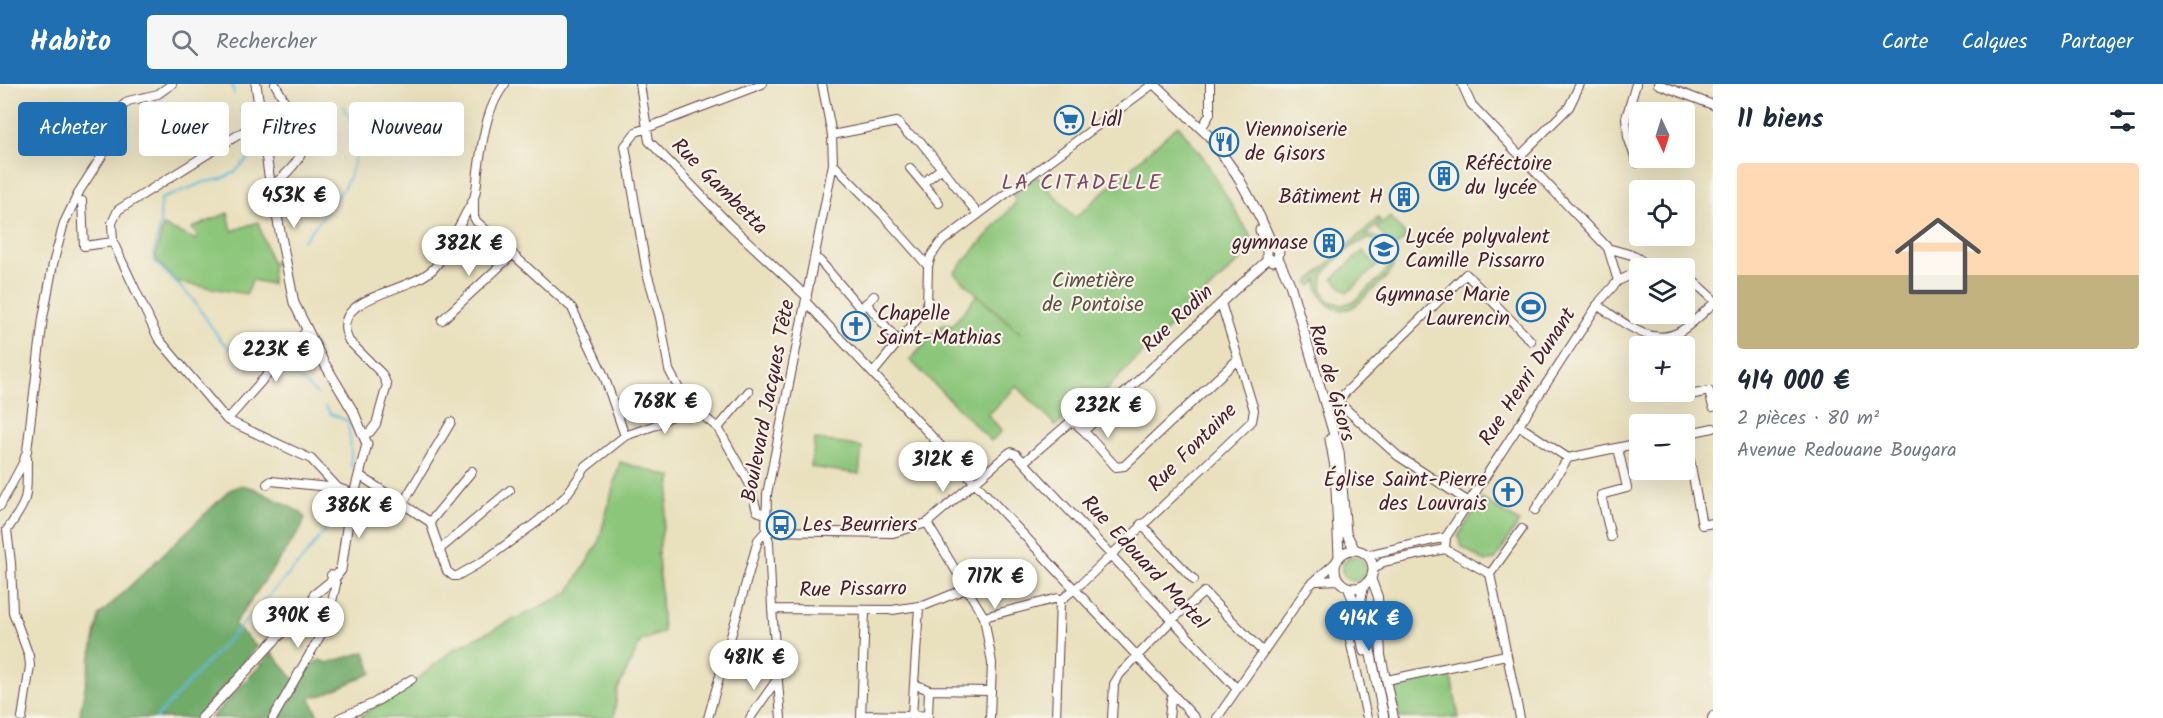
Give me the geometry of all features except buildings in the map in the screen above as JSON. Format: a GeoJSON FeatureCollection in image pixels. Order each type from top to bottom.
{"type":"FeatureCollection","features":[{"type":"Feature","properties":{"kind":"main road"},"geometry":{"type":"LineString","coordinates":[[256,84],[259,102]]}},
{"type":"Feature","properties":{"kind":"main road","name":"Rue de Gisors"},"geometry":{"type":"LineString","coordinates":[[1154,84],[1201,129],[1255,219],[1280,271],[1329,438],[1335,467],[1338,559]]}},
{"type":"Feature","properties":{"kind":"main road"},"geometry":{"type":"LineString","coordinates":[[202,718],[291,618],[332,577],[343,554],[348,520],[366,448],[352,410],[295,305],[268,156]]}},
{"type":"Feature","properties":{"kind":"main road","name":"Rue de Gisors"},"geometry":{"type":"LineString","coordinates":[[1273,256],[1290,284],[1325,400],[1339,452],[1346,533],[1355,550]]}},
{"type":"Feature","properties":{"kind":"main road"},"geometry":{"type":"LineString","coordinates":[[1370,577],[1356,588],[1348,587],[1338,580],[1335,568],[1338,559],[1349,550],[1355,550],[1371,559],[1370,577],[1361,598],[1361,606],[1384,718]]}},
{"type":"Feature","properties":{"kind":"main road"},"geometry":{"type":"LineString","coordinates":[[1348,587],[1353,598],[1378,718]]}},
{"type":"Feature","properties":{"kind":"street"},"geometry":{"type":"LineString","coordinates":[[22,718],[30,666],[29,656],[13,612],[11,563],[3,528],[21,512],[26,501],[27,451],[43,318],[53,264],[64,223],[80,190],[109,145],[119,109],[128,101],[158,94],[172,84]]}},
{"type":"Feature","properties":{"kind":"street"},"geometry":{"type":"LineString","coordinates":[[272,185],[300,157],[305,148],[306,139],[275,84]]}},
{"type":"Feature","properties":{"kind":"street"},"geometry":{"type":"LineString","coordinates":[[505,84],[492,104],[485,126],[474,200],[474,219],[572,308],[604,376],[625,436]]}},
{"type":"Feature","properties":{"kind":"street","name":"Rue Gambetta"},"geometry":{"type":"LineString","coordinates":[[640,84],[649,141],[655,148],[806,300],[1195,718]]}},
{"type":"Feature","properties":{"kind":"street"},"geometry":{"type":"LineString","coordinates":[[762,84],[636,132],[625,146],[647,273],[660,317],[669,370],[690,405],[718,428],[749,483],[757,511],[765,514]]}},
{"type":"Feature","properties":{"kind":"street","name":"Boulevard Jacques Tête"},"geometry":{"type":"LineString","coordinates":[[708,718],[758,540],[766,531],[767,494],[833,164],[832,135],[822,84]]}},
{"type":"Feature","properties":{"kind":"street"},"geometry":{"type":"LineString","coordinates":[[873,372],[927,307],[928,266],[931,256],[940,243],[1154,84]]}},
{"type":"Feature","properties":{"kind":"street"},"geometry":{"type":"LineString","coordinates":[[1201,129],[1210,114],[1210,84]]}},
{"type":"Feature","properties":{"kind":"street"},"geometry":{"type":"LineString","coordinates":[[1462,84],[1471,104],[1608,249],[1618,281]]}},
{"type":"Feature","properties":{"kind":"street"},"geometry":{"type":"LineString","coordinates":[[1520,156],[1569,107],[1580,84]]}},
{"type":"Feature","properties":{"kind":"street"},"geometry":{"type":"LineString","coordinates":[[1631,102],[1636,84]]}},
{"type":"Feature","properties":{"kind":"street"},"geometry":{"type":"LineString","coordinates":[[1658,84],[1713,105]]}},
{"type":"Feature","properties":{"kind":"street"},"geometry":{"type":"LineString","coordinates":[[1629,108],[1626,118],[1629,140]]}},
{"type":"Feature","properties":{"kind":"street"},"geometry":{"type":"LineString","coordinates":[[832,135],[897,122],[908,134],[920,141],[978,213]]}},
{"type":"Feature","properties":{"kind":"street"},"geometry":{"type":"LineString","coordinates":[[241,133],[118,210],[112,223],[113,242],[158,338],[227,420],[311,459],[338,488],[354,497]]}},
{"type":"Feature","properties":{"kind":"street"},"geometry":{"type":"LineString","coordinates":[[833,164],[883,215],[928,266]]}},
{"type":"Feature","properties":{"kind":"street"},"geometry":{"type":"LineString","coordinates":[[910,168],[939,203]]}},
{"type":"Feature","properties":{"kind":"street"},"geometry":{"type":"LineString","coordinates":[[923,183],[942,168]]}},
{"type":"Feature","properties":{"kind":"street"},"geometry":{"type":"LineString","coordinates":[[363,435],[370,432],[376,424],[387,385],[382,374],[348,341],[346,317],[356,305],[412,283],[432,271],[474,200]]}},
{"type":"Feature","properties":{"kind":"street"},"geometry":{"type":"LineString","coordinates":[[82,201],[84,246],[113,242]]}},
{"type":"Feature","properties":{"kind":"street"},"geometry":{"type":"LineString","coordinates":[[1608,249],[1640,258]]}},
{"type":"Feature","properties":{"kind":"street"},"geometry":{"type":"LineString","coordinates":[[442,320],[513,254]]}},
{"type":"Feature","properties":{"kind":"street","name":"Rue Rodin"},"geometry":{"type":"LineString","coordinates":[[1084,431],[1273,256]]}},
{"type":"Feature","properties":{"kind":"street"},"geometry":{"type":"LineString","coordinates":[[815,258],[899,342]]}},
{"type":"Feature","properties":{"kind":"street"},"geometry":{"type":"LineString","coordinates":[[1337,400],[1466,273],[1531,341]]}},
{"type":"Feature","properties":{"kind":"street","name":"Rue Henri Dunant"},"geometry":{"type":"LineString","coordinates":[[1445,549],[1446,537],[1597,305],[1618,281],[1629,276]]}},
{"type":"Feature","properties":{"kind":"street"},"geometry":{"type":"LineString","coordinates":[[1695,283],[1713,299]]}},
{"type":"Feature","properties":{"kind":"street"},"geometry":{"type":"LineString","coordinates":[[853,316],[874,296]]}},
{"type":"Feature","properties":{"kind":"street","name":"Rue Fontaine"},"geometry":{"type":"LineString","coordinates":[[1060,601],[1252,421],[1254,410],[1221,303]]}},
{"type":"Feature","properties":{"kind":"street"},"geometry":{"type":"LineString","coordinates":[[1597,305],[1643,334],[1658,337],[1678,333],[1713,304]]}},
{"type":"Feature","properties":{"kind":"street"},"geometry":{"type":"LineString","coordinates":[[227,420],[305,327]]}},
{"type":"Feature","properties":{"kind":"street"},"geometry":{"type":"LineString","coordinates":[[781,718],[766,531],[893,532],[927,523],[1010,452],[1016,453],[1024,462],[1069,423],[1076,424],[1084,431],[1116,467],[1124,466],[1238,359]]}},
{"type":"Feature","properties":{"kind":"street"},"geometry":{"type":"LineString","coordinates":[[718,428],[749,391]]}},
{"type":"Feature","properties":{"kind":"street"},"geometry":{"type":"LineString","coordinates":[[1695,394],[1709,391],[1713,407]]}},
{"type":"Feature","properties":{"kind":"street"},"geometry":{"type":"LineString","coordinates":[[1325,400],[1337,400],[1383,444],[1469,502]]}},
{"type":"Feature","properties":{"kind":"street"},"geometry":{"type":"LineString","coordinates":[[359,475],[430,522],[447,571],[453,576],[485,560],[537,522],[565,497],[586,467],[625,436],[656,426],[690,405]]}},
{"type":"Feature","properties":{"kind":"street"},"geometry":{"type":"LineString","coordinates":[[403,503],[452,422]]}},
{"type":"Feature","properties":{"kind":"street"},"geometry":{"type":"LineString","coordinates":[[1518,425],[1568,458],[1629,446]]}},
{"type":"Feature","properties":{"kind":"street"},"geometry":{"type":"LineString","coordinates":[[1695,432],[1713,428]]}},
{"type":"Feature","properties":{"kind":"street"},"geometry":{"type":"LineString","coordinates":[[1611,537],[1601,495],[1627,488],[1618,448]]}},
{"type":"Feature","properties":{"kind":"street"},"geometry":{"type":"LineString","coordinates":[[0,506],[27,451]]}},
{"type":"Feature","properties":{"kind":"street"},"geometry":{"type":"LineString","coordinates":[[1535,510],[1568,458]]}},
{"type":"Feature","properties":{"kind":"street","name":"Rue Edouard Martel"},"geometry":{"type":"LineString","coordinates":[[1024,462],[1237,689]]}},
{"type":"Feature","properties":{"kind":"street"},"geometry":{"type":"LineString","coordinates":[[430,522],[472,471]]}},
{"type":"Feature","properties":{"kind":"street"},"geometry":{"type":"LineString","coordinates":[[1694,480],[1702,525],[1713,523]]}},
{"type":"Feature","properties":{"kind":"street"},"geometry":{"type":"LineString","coordinates":[[267,484],[271,481],[338,488]]}},
{"type":"Feature","properties":{"kind":"street"},"geometry":{"type":"LineString","coordinates":[[439,550],[510,490]]}},
{"type":"Feature","properties":{"kind":"street"},"geometry":{"type":"LineString","coordinates":[[927,523],[984,617],[991,650],[990,718]]}},
{"type":"Feature","properties":{"kind":"street"},"geometry":{"type":"LineString","coordinates":[[1141,524],[1194,580]]}},
{"type":"Feature","properties":{"kind":"street"},"geometry":{"type":"LineString","coordinates":[[1520,718],[1490,574],[1522,529]]}},
{"type":"Feature","properties":{"kind":"street"},"geometry":{"type":"LineString","coordinates":[[1367,555],[1446,537]]}},
{"type":"Feature","properties":{"kind":"street"},"geometry":{"type":"LineString","coordinates":[[1394,718],[1382,655],[1378,597],[1370,577],[1383,562],[1445,549],[1490,574]]}},
{"type":"Feature","properties":{"kind":"street"},"geometry":{"type":"LineString","coordinates":[[1217,718],[1309,586],[1338,559]]}},
{"type":"Feature","properties":{"kind":"street"},"geometry":{"type":"LineString","coordinates":[[273,718],[327,624],[336,584],[332,577]]}},
{"type":"Feature","properties":{"kind":"street"},"geometry":{"type":"LineString","coordinates":[[1316,581],[1338,580]]}},
{"type":"Feature","properties":{"kind":"street","name":"Rue Pissarro"},"geometry":{"type":"LineString","coordinates":[[772,609],[864,611],[919,607],[968,588]]}},
{"type":"Feature","properties":{"kind":"street"},"geometry":{"type":"LineString","coordinates":[[1112,718],[1114,684],[1120,674],[1172,620],[1204,592],[1262,651]]}},
{"type":"Feature","properties":{"kind":"street"},"geometry":{"type":"LineString","coordinates":[[984,617],[1058,598],[1061,602],[1056,718]]}},
{"type":"Feature","properties":{"kind":"street"},"geometry":{"type":"LineString","coordinates":[[912,716],[919,607]]}},
{"type":"Feature","properties":{"kind":"street"},"geometry":{"type":"LineString","coordinates":[[864,611],[861,716],[928,717],[929,690]]}},
{"type":"Feature","properties":{"kind":"street"},"geometry":{"type":"LineString","coordinates":[[1340,613],[1348,631],[1367,718]]}},
{"type":"Feature","properties":{"kind":"street"},"geometry":{"type":"LineString","coordinates":[[1348,631],[1358,624]]}},
{"type":"Feature","properties":{"kind":"street"},"geometry":{"type":"LineString","coordinates":[[1387,680],[1506,655]]}},
{"type":"Feature","properties":{"kind":"street"},"geometry":{"type":"LineString","coordinates":[[750,718],[778,678]]}},
{"type":"Feature","properties":{"kind":"street"},"geometry":{"type":"LineString","coordinates":[[339,718],[374,703],[412,679]]}},
{"type":"Feature","properties":{"kind":"street"},"geometry":{"type":"LineString","coordinates":[[914,684],[929,690],[991,691]]}},
{"type":"Feature","properties":{"kind":"street"},"geometry":{"type":"LineString","coordinates":[[1169,718],[1171,699],[1174,696]]}},
{"type":"Feature","properties":{"kind":"green space","name":"Cimetière de Pontoise"},"geometry":{"type":"Polygon","coordinates":[[[1178,125],[1203,157],[1256,245],[1132,363],[1096,401],[1089,395],[1056,426],[1017,386],[988,415],[1002,431],[991,441],[910,360],[944,323],[952,326],[977,295],[1020,333],[954,273],[1016,202],[1013,195],[1037,176],[1075,218],[1178,125]]]}},
{"type":"Feature","properties":{"kind":"green space"},"geometry":{"type":"Polygon","coordinates":[[[228,213],[232,231],[258,222],[271,262],[280,261],[280,264],[272,265],[272,284],[252,280],[247,294],[176,282],[155,258],[163,226],[197,240],[192,228],[228,213]]]}},
{"type":"Feature","properties":{"kind":"green space"},"geometry":{"type":"Polygon","coordinates":[[[1390,217],[1407,237],[1394,248],[1377,228],[1390,217]]]}},
{"type":"Feature","properties":{"kind":"green space"},"geometry":{"type":"Polygon","coordinates":[[[1378,218],[1381,222],[1366,235],[1385,241],[1393,254],[1393,267],[1390,273],[1361,301],[1344,310],[1332,307],[1323,299],[1317,280],[1311,286],[1308,282],[1378,218]],[[1371,239],[1364,241],[1344,253],[1332,265],[1323,276],[1322,290],[1329,301],[1342,305],[1354,301],[1382,276],[1389,266],[1390,258],[1383,244],[1371,239]]]}},
{"type":"Feature","properties":{"kind":"green space"},"geometry":{"type":"Polygon","coordinates":[[[1363,251],[1377,266],[1347,293],[1333,278],[1363,251]]]}},
{"type":"Feature","properties":{"kind":"green space"},"geometry":{"type":"Polygon","coordinates":[[[815,439],[862,447],[859,474],[811,467],[815,439]]]}},
{"type":"Feature","properties":{"kind":"green space"},"geometry":{"type":"Polygon","coordinates":[[[620,462],[672,477],[658,554],[663,632],[641,641],[617,691],[614,718],[357,718],[414,682],[454,649],[568,593],[598,544],[620,462]]]}},
{"type":"Feature","properties":{"kind":"green space"},"geometry":{"type":"Polygon","coordinates":[[[242,485],[253,488],[300,512],[305,518],[301,529],[234,624],[257,647],[197,718],[79,718],[99,616],[230,490],[242,485]]]}},
{"type":"Feature","properties":{"kind":"green space"},"geometry":{"type":"Polygon","coordinates":[[[1482,499],[1519,522],[1495,560],[1485,562],[1461,546],[1458,536],[1482,499]]]}},
{"type":"Feature","properties":{"kind":"green space"},"geometry":{"type":"Polygon","coordinates":[[[1354,557],[1359,558],[1365,564],[1365,574],[1359,580],[1354,581],[1349,580],[1343,574],[1342,569],[1343,564],[1349,558],[1354,557]]]}},
{"type":"Feature","properties":{"kind":"green space"},"geometry":{"type":"Polygon","coordinates":[[[365,652],[372,673],[323,695],[310,697],[319,718],[211,718],[272,653],[297,680],[308,666],[320,660],[327,663],[365,652]]]}},
{"type":"Feature","properties":{"kind":"green space"},"geometry":{"type":"Polygon","coordinates":[[[1450,672],[1459,718],[1399,718],[1392,684],[1450,672]]]}},
{"type":"Feature","properties":{"kind":"waterway"},"geometry":{"type":"LineString","coordinates":[[232,84],[234,94]]}},
{"type":"Feature","properties":{"kind":"waterway"},"geometry":{"type":"LineString","coordinates":[[303,241],[332,205],[348,180],[353,166],[356,136],[343,106]]}},
{"type":"Feature","properties":{"kind":"waterway"},"geometry":{"type":"LineString","coordinates":[[251,156],[235,172],[222,179],[205,182],[161,199],[160,226],[153,255],[156,263],[191,297],[220,339],[231,350],[247,361],[270,367]]}},
{"type":"Feature","properties":{"kind":"waterway"},"geometry":{"type":"LineString","coordinates":[[277,368],[297,377],[317,394]]}},
{"type":"Feature","properties":{"kind":"waterway"},"geometry":{"type":"LineString","coordinates":[[325,406],[331,414],[348,421],[351,467]]}},
{"type":"Feature","properties":{"kind":"waterway"},"geometry":{"type":"LineString","coordinates":[[156,718],[302,560],[337,515],[346,497]]}},
{"type":"Feature","properties":{"kind":"place","name":"Lidl"},"geometry":{"type":"Point","coordinates":[1069,120]}},
{"type":"Feature","properties":{"kind":"place","name":"Viennoiserie de Gisors"},"geometry":{"type":"Point","coordinates":[1224,142]}},
{"type":"Feature","properties":{"kind":"place","name":"Réféctoire du lycée"},"geometry":{"type":"Point","coordinates":[1444,176]}},
{"type":"Feature","properties":{"kind":"place","name":"Bâtiment H"},"geometry":{"type":"Point","coordinates":[1404,197]}},
{"type":"Feature","properties":{"kind":"place","name":"gymnase"},"geometry":{"type":"Point","coordinates":[1329,243]}},
{"type":"Feature","properties":{"kind":"place","name":"Lycée polyvalent Camille Pissarro"},"geometry":{"type":"Point","coordinates":[1384,249]}},
{"type":"Feature","properties":{"kind":"place","name":"Gymnase Marie Laurencin"},"geometry":{"type":"Point","coordinates":[1531,307]}},
{"type":"Feature","properties":{"kind":"place","name":"Chapelle Saint-Mathias"},"geometry":{"type":"Point","coordinates":[856,326]}},
{"type":"Feature","properties":{"kind":"place","name":"Église Saint-Pierre des Louvrais"},"geometry":{"type":"Point","coordinates":[1508,492]}},
{"type":"Feature","properties":{"kind":"place","name":"Les Beurriers"},"geometry":{"type":"Point","coordinates":[781,525]}},
{"type":"Feature","properties":{"kind":"district","name":"LA CITADELLE"},"geometry":{"type":"Point","coordinates":[1082,183]}}]}
